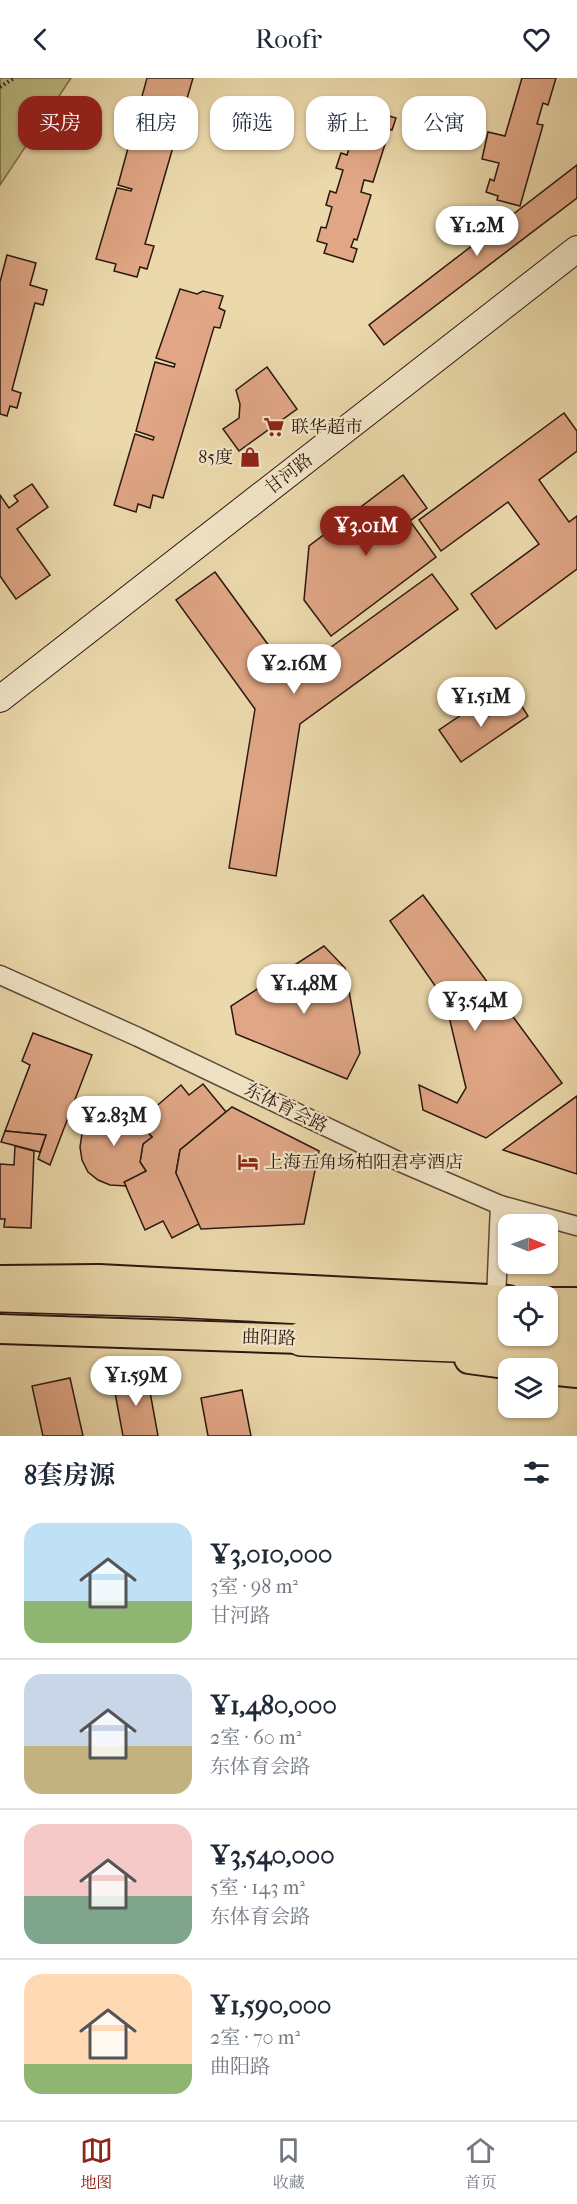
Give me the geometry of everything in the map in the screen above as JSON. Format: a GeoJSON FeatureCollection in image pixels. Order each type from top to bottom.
{"type":"FeatureCollection","features":[{"type":"Feature","properties":{"kind":"highway"},"geometry":{"type":"LineString","coordinates":[[0,1295],[170,1300],[423,1314],[498,1306]]}},
{"type":"Feature","properties":{"kind":"highway"},"geometry":{"type":"LineString","coordinates":[[558,1319],[577,1320]]}},
{"type":"Feature","properties":{"kind":"highway"},"geometry":{"type":"LineString","coordinates":[[302,1339],[577,1350]]}},
{"type":"Feature","properties":{"kind":"main road"},"geometry":{"type":"LineString","coordinates":[[0,1280],[99,1279],[498,1305]]}},
{"type":"Feature","properties":{"kind":"main road"},"geometry":{"type":"LineString","coordinates":[[558,1302],[577,1302]]}},
{"type":"Feature","properties":{"kind":"main road","name":"曲阳路"},"geometry":{"type":"LineString","coordinates":[[0,1329],[302,1339],[498,1363]]}},
{"type":"Feature","properties":{"kind":"main road"},"geometry":{"type":"LineString","coordinates":[[558,1371],[577,1373]]}},
{"type":"Feature","properties":{"kind":"street","name":"甘河路"},"geometry":{"type":"LineString","coordinates":[[0,699],[577,249]]}},
{"type":"Feature","properties":{"kind":"street","name":"东体育会路"},"geometry":{"type":"LineString","coordinates":[[0,975],[138,1037],[400,1162],[500,1206],[577,1226]]}},
{"type":"Feature","properties":{"kind":"street"},"geometry":{"type":"LineString","coordinates":[[500,1206],[503,1286]]}},
{"type":"Feature","properties":{"kind":"path"},"geometry":{"type":"LineString","coordinates":[[0,87],[14,78]]}},
{"type":"Feature","properties":{"kind":"green space"},"geometry":{"type":"Polygon","coordinates":[[[0,78],[71,78],[59,96],[18,96],[18,150],[23,150],[0,185],[0,78]]]}},
{"type":"Feature","properties":{"kind":"building"},"geometry":{"type":"Polygon","coordinates":[[[147,78],[193,78],[188,96],[142,96],[147,78]]]}},
{"type":"Feature","properties":{"kind":"building"},"geometry":{"type":"Polygon","coordinates":[[[522,78],[556,78],[548,105],[543,103],[537,124],[543,125],[520,206],[497,200],[498,196],[486,192],[490,179],[494,181],[499,163],[482,159],[484,150],[486,150],[488,132],[505,136],[522,78]]]}},
{"type":"Feature","properties":{"kind":"building"},"geometry":{"type":"Polygon","coordinates":[[[390,116],[396,118],[392,130],[390,129],[390,116]]]}},
{"type":"Feature","properties":{"kind":"building"},"geometry":{"type":"Polygon","coordinates":[[[128,150],[172,150],[145,244],[154,246],[147,269],[140,267],[137,277],[114,271],[116,264],[96,259],[117,188],[131,191],[132,189],[118,185],[128,150]]]}},
{"type":"Feature","properties":{"kind":"building"},"geometry":{"type":"Polygon","coordinates":[[[349,150],[383,150],[373,182],[364,180],[361,192],[371,195],[357,240],[354,239],[351,247],[357,249],[353,262],[324,253],[327,244],[317,241],[321,227],[326,228],[332,207],[326,205],[330,191],[336,193],[343,170],[336,168],[341,153],[347,155],[349,150]]]}},
{"type":"Feature","properties":{"kind":"building"},"geometry":{"type":"Polygon","coordinates":[[[577,165],[577,198],[384,345],[369,325],[577,165]]]}},
{"type":"Feature","properties":{"kind":"building"},"geometry":{"type":"Polygon","coordinates":[[[7,255],[36,263],[30,285],[47,290],[43,305],[35,303],[12,390],[21,393],[17,408],[10,406],[7,416],[0,414],[0,282],[7,255]]]}},
{"type":"Feature","properties":{"kind":"building"},"geometry":{"type":"Polygon","coordinates":[[[180,289],[197,294],[203,291],[223,296],[219,308],[225,311],[220,328],[214,327],[163,498],[153,495],[150,508],[138,504],[136,512],[114,505],[135,434],[153,440],[154,437],[136,431],[155,362],[174,367],[175,364],[156,358],[180,289]]]}},
{"type":"Feature","properties":{"kind":"building"},"geometry":{"type":"Polygon","coordinates":[[[267,367],[297,409],[239,451],[223,429],[239,418],[240,404],[236,390],[267,367]]]}},
{"type":"Feature","properties":{"kind":"building"},"geometry":{"type":"Polygon","coordinates":[[[564,413],[577,431],[577,451],[539,480],[569,522],[577,516],[577,569],[496,629],[471,594],[539,544],[508,502],[441,551],[419,520],[564,413]]]}},
{"type":"Feature","properties":{"kind":"building"},"geometry":{"type":"Polygon","coordinates":[[[403,475],[427,508],[410,521],[436,557],[331,636],[304,600],[309,546],[403,475]]]}},
{"type":"Feature","properties":{"kind":"building"},"geometry":{"type":"Polygon","coordinates":[[[32,484],[48,507],[17,529],[50,575],[16,599],[0,576],[0,495],[9,508],[18,501],[14,496],[32,484]]]}},
{"type":"Feature","properties":{"kind":"building"},"geometry":{"type":"Polygon","coordinates":[[[215,572],[291,676],[432,574],[458,609],[300,724],[276,876],[229,868],[255,709],[176,600],[215,572]]]}},
{"type":"Feature","properties":{"kind":"building"},"geometry":{"type":"Polygon","coordinates":[[[516,697],[528,716],[461,762],[439,730],[480,702],[489,716],[516,697]]]}},
{"type":"Feature","properties":{"kind":"building"},"geometry":{"type":"Polygon","coordinates":[[[423,895],[562,1083],[486,1138],[423,1110],[419,1085],[457,1103],[466,1088],[445,1000],[390,921],[423,895]]]}},
{"type":"Feature","properties":{"kind":"building"},"geometry":{"type":"Polygon","coordinates":[[[324,946],[345,968],[360,1053],[347,1079],[236,1034],[231,1006],[324,946]]]}},
{"type":"Feature","properties":{"kind":"building"},"geometry":{"type":"Polygon","coordinates":[[[33,1033],[92,1055],[50,1165],[38,1159],[46,1135],[5,1131],[30,1065],[22,1061],[33,1033]]]}},
{"type":"Feature","properties":{"kind":"building"},"geometry":{"type":"Polygon","coordinates":[[[203,1084],[226,1112],[180,1150],[176,1173],[199,1224],[172,1238],[163,1221],[145,1230],[124,1182],[146,1171],[140,1162],[143,1144],[152,1137],[138,1122],[181,1085],[189,1095],[203,1084]]]}},
{"type":"Feature","properties":{"kind":"building"},"geometry":{"type":"Polygon","coordinates":[[[577,1096],[577,1174],[503,1150],[577,1096]]]}},
{"type":"Feature","properties":{"kind":"building","name":"上海五角场柏阳君亭酒店"},"geometry":{"type":"Polygon","coordinates":[[[232,1107],[319,1151],[304,1224],[201,1229],[176,1173],[180,1150],[232,1107]]]}},
{"type":"Feature","properties":{"kind":"building"},"geometry":{"type":"Polygon","coordinates":[[[111,1109],[124,1109],[136,1113],[143,1118],[138,1122],[152,1137],[143,1144],[140,1162],[146,1171],[124,1182],[126,1186],[110,1185],[98,1180],[88,1172],[82,1160],[80,1147],[82,1134],[89,1122],[99,1114],[111,1109]]]}},
{"type":"Feature","properties":{"kind":"building"},"geometry":{"type":"Polygon","coordinates":[[[5,1131],[46,1135],[40,1152],[1,1142],[5,1131]]]}},
{"type":"Feature","properties":{"kind":"building"},"geometry":{"type":"Polygon","coordinates":[[[15,1146],[34,1151],[31,1228],[4,1227],[5,1219],[0,1219],[0,1164],[14,1165],[15,1146]]]}},
{"type":"Feature","properties":{"kind":"building"},"geometry":{"type":"Polygon","coordinates":[[[147,1375],[158,1436],[123,1436],[113,1382],[147,1375]]]}},
{"type":"Feature","properties":{"kind":"building"},"geometry":{"type":"Polygon","coordinates":[[[70,1378],[83,1436],[43,1436],[32,1386],[70,1378]]]}},
{"type":"Feature","properties":{"kind":"building"},"geometry":{"type":"Polygon","coordinates":[[[242,1390],[251,1436],[208,1436],[201,1398],[242,1390]]]}},
{"type":"Feature","properties":{"kind":"place","name":"联华超市"},"geometry":{"type":"Point","coordinates":[274,427]}},
{"type":"Feature","properties":{"kind":"place","name":"85度"},"geometry":{"type":"Point","coordinates":[250,457]}},
{"type":"Feature","properties":{"kind":"place","name":"上海五角场柏阳君亭酒店"},"geometry":{"type":"Point","coordinates":[248,1162]}}]}
